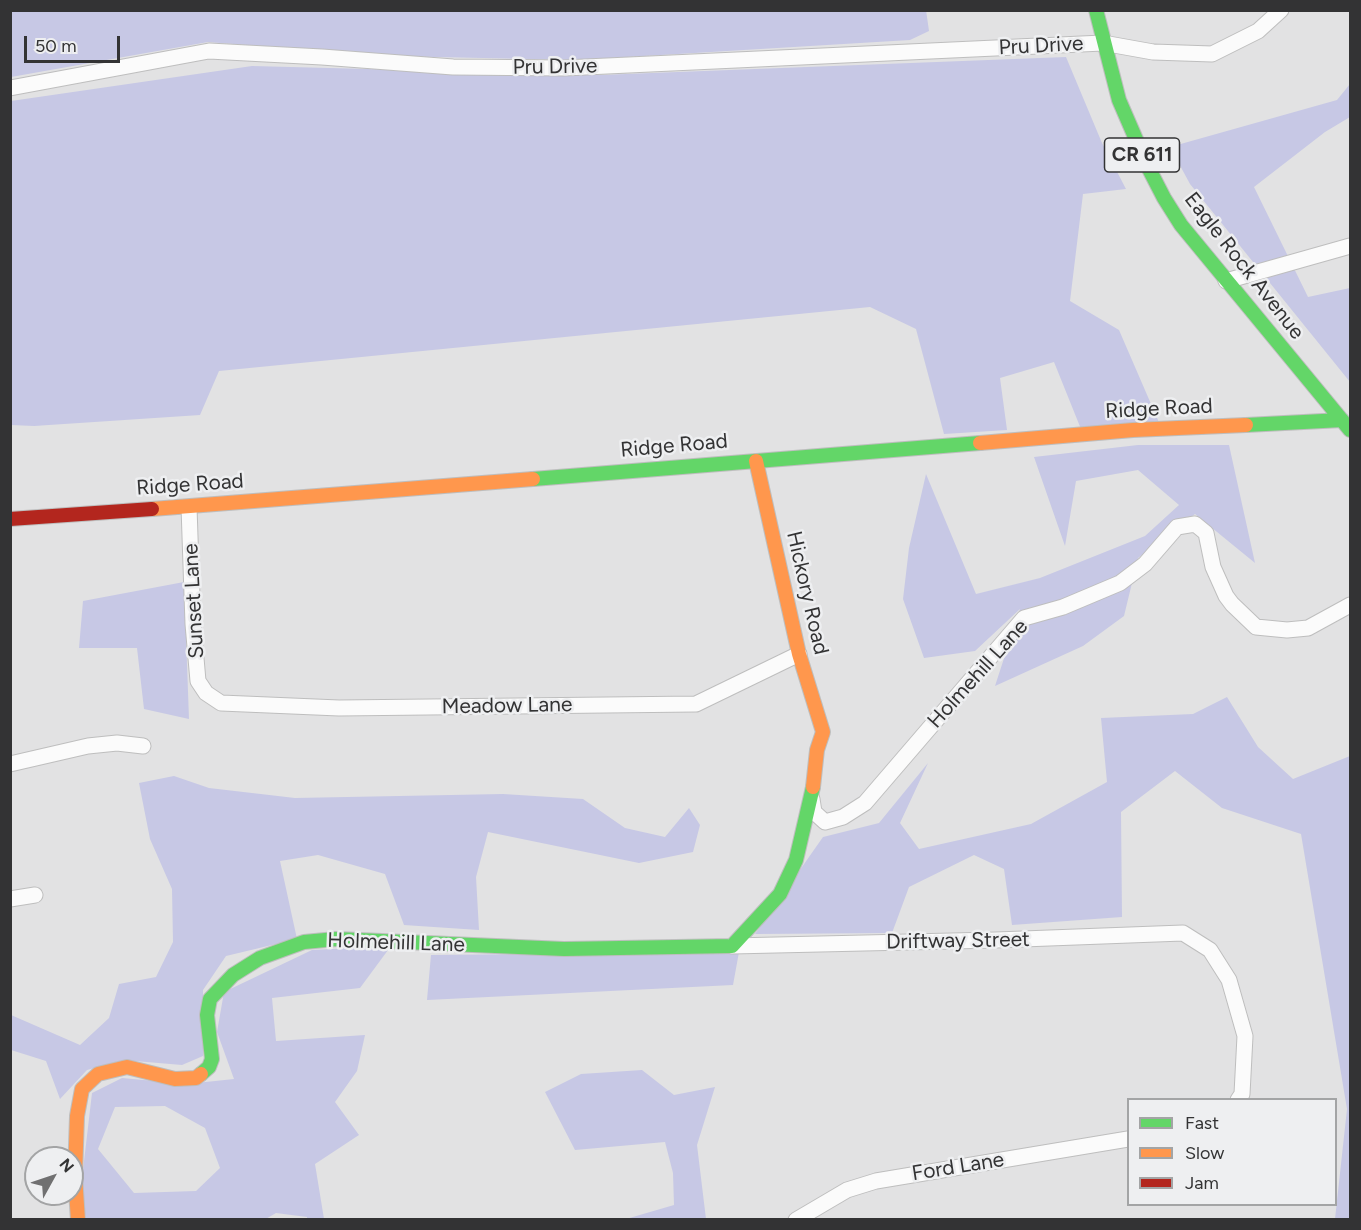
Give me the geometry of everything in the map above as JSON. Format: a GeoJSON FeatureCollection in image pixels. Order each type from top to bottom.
{"type":"FeatureCollection","features":[{"type":"Feature","properties":{"kind":"street","name":"Eagle Rock Avenue"},"geometry":{"type":"LineString","coordinates":[[1096,10],[1119,100],[1158,187],[1181,225],[1346,425]]}},
{"type":"Feature","properties":{"kind":"street","name":"Pru Drive"},"geometry":{"type":"LineString","coordinates":[[10,88],[209,51],[453,67],[564,68],[1103,43],[1154,52],[1212,54],[1258,32],[1281,10]]}},
{"type":"Feature","properties":{"kind":"street"},"geometry":{"type":"LineString","coordinates":[[1226,281],[1350,246]]}},
{"type":"Feature","properties":{"kind":"street","name":"Ridge Road"},"geometry":{"type":"LineString","coordinates":[[10,519],[189,507],[1133,430],[1346,425]]}},
{"type":"Feature","properties":{"kind":"street","name":"Hickory Road"},"geometry":{"type":"LineString","coordinates":[[756,461],[799,654],[823,732],[818,750],[812,799]]}},
{"type":"Feature","properties":{"kind":"street","name":"Sunset Lane"},"geometry":{"type":"LineString","coordinates":[[189,507],[193,624],[198,681],[206,693]]}},
{"type":"Feature","properties":{"kind":"street","name":"Holmehill Lane"},"geometry":{"type":"LineString","coordinates":[[812,799],[814,812],[825,822],[843,818],[865,803],[1024,618],[1063,607],[1120,583],[1144,564],[1177,527],[1195,524],[1206,533],[1214,567],[1226,596],[1256,627],[1287,630],[1308,628],[1350,605]]}},
{"type":"Feature","properties":{"kind":"street","name":"Meadow Lane"},"geometry":{"type":"LineString","coordinates":[[206,693],[221,703],[339,708],[696,704],[799,654]]}},
{"type":"Feature","properties":{"kind":"street"},"geometry":{"type":"LineString","coordinates":[[10,764],[88,746],[117,742],[143,746]]}},
{"type":"Feature","properties":{"kind":"street"},"geometry":{"type":"LineString","coordinates":[[732,946],[780,894],[796,861],[812,799]]}},
{"type":"Feature","properties":{"kind":"street"},"geometry":{"type":"LineString","coordinates":[[10,899],[35,895]]}},
{"type":"Feature","properties":{"kind":"street","name":"Driftway Street"},"geometry":{"type":"LineString","coordinates":[[732,946],[1183,933],[1210,950],[1229,980],[1245,1036],[1242,1094],[1239,1098]]}},
{"type":"Feature","properties":{"kind":"street","name":"Holmehill Lane"},"geometry":{"type":"LineString","coordinates":[[78,1220],[75,1176],[76,1116],[82,1089],[98,1074],[127,1066],[175,1079],[196,1078],[203,1073],[209,1067],[212,1059],[207,1015],[210,999],[233,975],[260,958],[304,942],[336,939],[564,949],[732,946]]}},
{"type":"Feature","properties":{"kind":"street","name":"Ford Lane"},"geometry":{"type":"LineString","coordinates":[[801,1219],[847,1190],[876,1181],[1127,1139]]}},
{"type":"Feature","properties":{"kind":"shaded area"},"geometry":{"type":"Polygon","coordinates":[[[926,10],[929,31],[910,40],[578,60],[387,56],[208,42],[11,77],[11,11],[926,10]]]}},
{"type":"Feature","properties":{"kind":"shaded area"},"geometry":{"type":"Polygon","coordinates":[[[1066,57],[1102,143],[1126,189],[1083,194],[1070,301],[1119,330],[1164,434],[1085,439],[1054,362],[1000,378],[1007,430],[944,434],[916,329],[870,307],[219,371],[200,415],[34,426],[11,425],[11,101],[252,66],[600,75],[1066,57]]]}},
{"type":"Feature","properties":{"kind":"shaded area"},"geometry":{"type":"Polygon","coordinates":[[[1350,84],[1350,117],[1325,132],[1254,187],[1308,297],[1350,288],[1350,382],[1190,184],[1170,147],[1337,100],[1350,84]]]}},
{"type":"Feature","properties":{"kind":"shaded area"},"geometry":{"type":"Polygon","coordinates":[[[1138,445],[1229,445],[1255,563],[1195,514],[1138,558],[1124,616],[1083,646],[995,686],[1020,609],[975,651],[924,658],[903,599],[909,548],[926,474],[976,594],[1040,578],[1145,536],[1179,505],[1138,470],[1076,481],[1065,546],[1034,457],[1138,445]]]}},
{"type":"Feature","properties":{"kind":"shaded area"},"geometry":{"type":"Polygon","coordinates":[[[184,582],[189,719],[144,709],[137,648],[79,648],[83,601],[184,582]]]}},
{"type":"Feature","properties":{"kind":"shaded area"},"geometry":{"type":"Polygon","coordinates":[[[1227,697],[1258,747],[1293,779],[1350,756],[1350,1219],[1335,1219],[1347,1109],[1301,834],[1222,808],[1175,771],[1121,812],[1122,917],[1012,925],[1004,869],[974,855],[909,887],[892,933],[755,934],[823,837],[879,823],[928,763],[900,823],[919,849],[1031,824],[1107,782],[1101,718],[1193,714],[1227,697]]]}},
{"type":"Feature","properties":{"kind":"shaded area"},"geometry":{"type":"Polygon","coordinates":[[[174,776],[209,788],[295,798],[503,794],[583,799],[625,828],[665,837],[689,808],[700,825],[693,852],[639,863],[488,832],[476,877],[479,930],[404,925],[385,874],[318,855],[280,861],[297,939],[226,956],[203,990],[203,1056],[182,1065],[123,1060],[87,1070],[60,1099],[46,1061],[11,1050],[11,1015],[80,1045],[109,1018],[119,984],[156,977],[173,942],[172,889],[150,839],[139,783],[174,776]]]}},
{"type":"Feature","properties":{"kind":"shaded area"},"geometry":{"type":"Polygon","coordinates":[[[391,946],[360,988],[272,998],[276,1041],[365,1035],[357,1071],[335,1102],[359,1135],[315,1164],[324,1219],[307,1219],[307,1217],[276,1213],[264,1220],[86,1220],[84,1161],[92,1093],[122,1078],[187,1084],[234,1079],[217,1032],[224,992],[312,950],[391,946]],[[165,1106],[115,1107],[98,1149],[134,1193],[196,1191],[220,1168],[205,1128],[165,1106]]]}},
{"type":"Feature","properties":{"kind":"shaded area"},"geometry":{"type":"Polygon","coordinates":[[[739,952],[733,985],[427,1000],[431,955],[739,952]]]}},
{"type":"Feature","properties":{"kind":"shaded area"},"geometry":{"type":"Polygon","coordinates":[[[642,1070],[674,1095],[715,1087],[697,1145],[706,1219],[626,1219],[674,1205],[673,1173],[665,1142],[575,1150],[545,1092],[581,1074],[642,1070]]]}},
{"type":"Feature","properties":{"kind":"traffic: fast"},"geometry":{"type":"LineString","coordinates":[[1096,10],[1119,100],[1164,198],[1181,225],[1350,430]]}},
{"type":"Feature","properties":{"kind":"traffic: fast"},"geometry":{"type":"LineString","coordinates":[[1246,425],[1342,420]]}},
{"type":"Feature","properties":{"kind":"traffic: fast"},"geometry":{"type":"LineString","coordinates":[[533,479],[980,443]]}},
{"type":"Feature","properties":{"kind":"traffic: fast"},"geometry":{"type":"LineString","coordinates":[[201,1074],[209,1067],[212,1059],[207,1015],[210,999],[233,975],[260,958],[304,942],[336,939],[564,949],[732,946],[780,894],[796,860],[813,787]]}},
{"type":"Feature","properties":{"kind":"traffic: slow"},"geometry":{"type":"LineString","coordinates":[[980,443],[1133,430],[1246,425]]}},
{"type":"Feature","properties":{"kind":"traffic: slow"},"geometry":{"type":"LineString","coordinates":[[756,461],[799,654],[823,732],[817,750],[813,787]]}},
{"type":"Feature","properties":{"kind":"traffic: slow"},"geometry":{"type":"LineString","coordinates":[[152,509],[533,479]]}},
{"type":"Feature","properties":{"kind":"traffic: slow"},"geometry":{"type":"LineString","coordinates":[[78,1220],[75,1176],[77,1116],[82,1089],[98,1074],[127,1067],[175,1079],[196,1078],[201,1074]]}},
{"type":"Feature","properties":{"kind":"traffic: jam"},"geometry":{"type":"LineString","coordinates":[[10,519],[152,509]]}}]}
